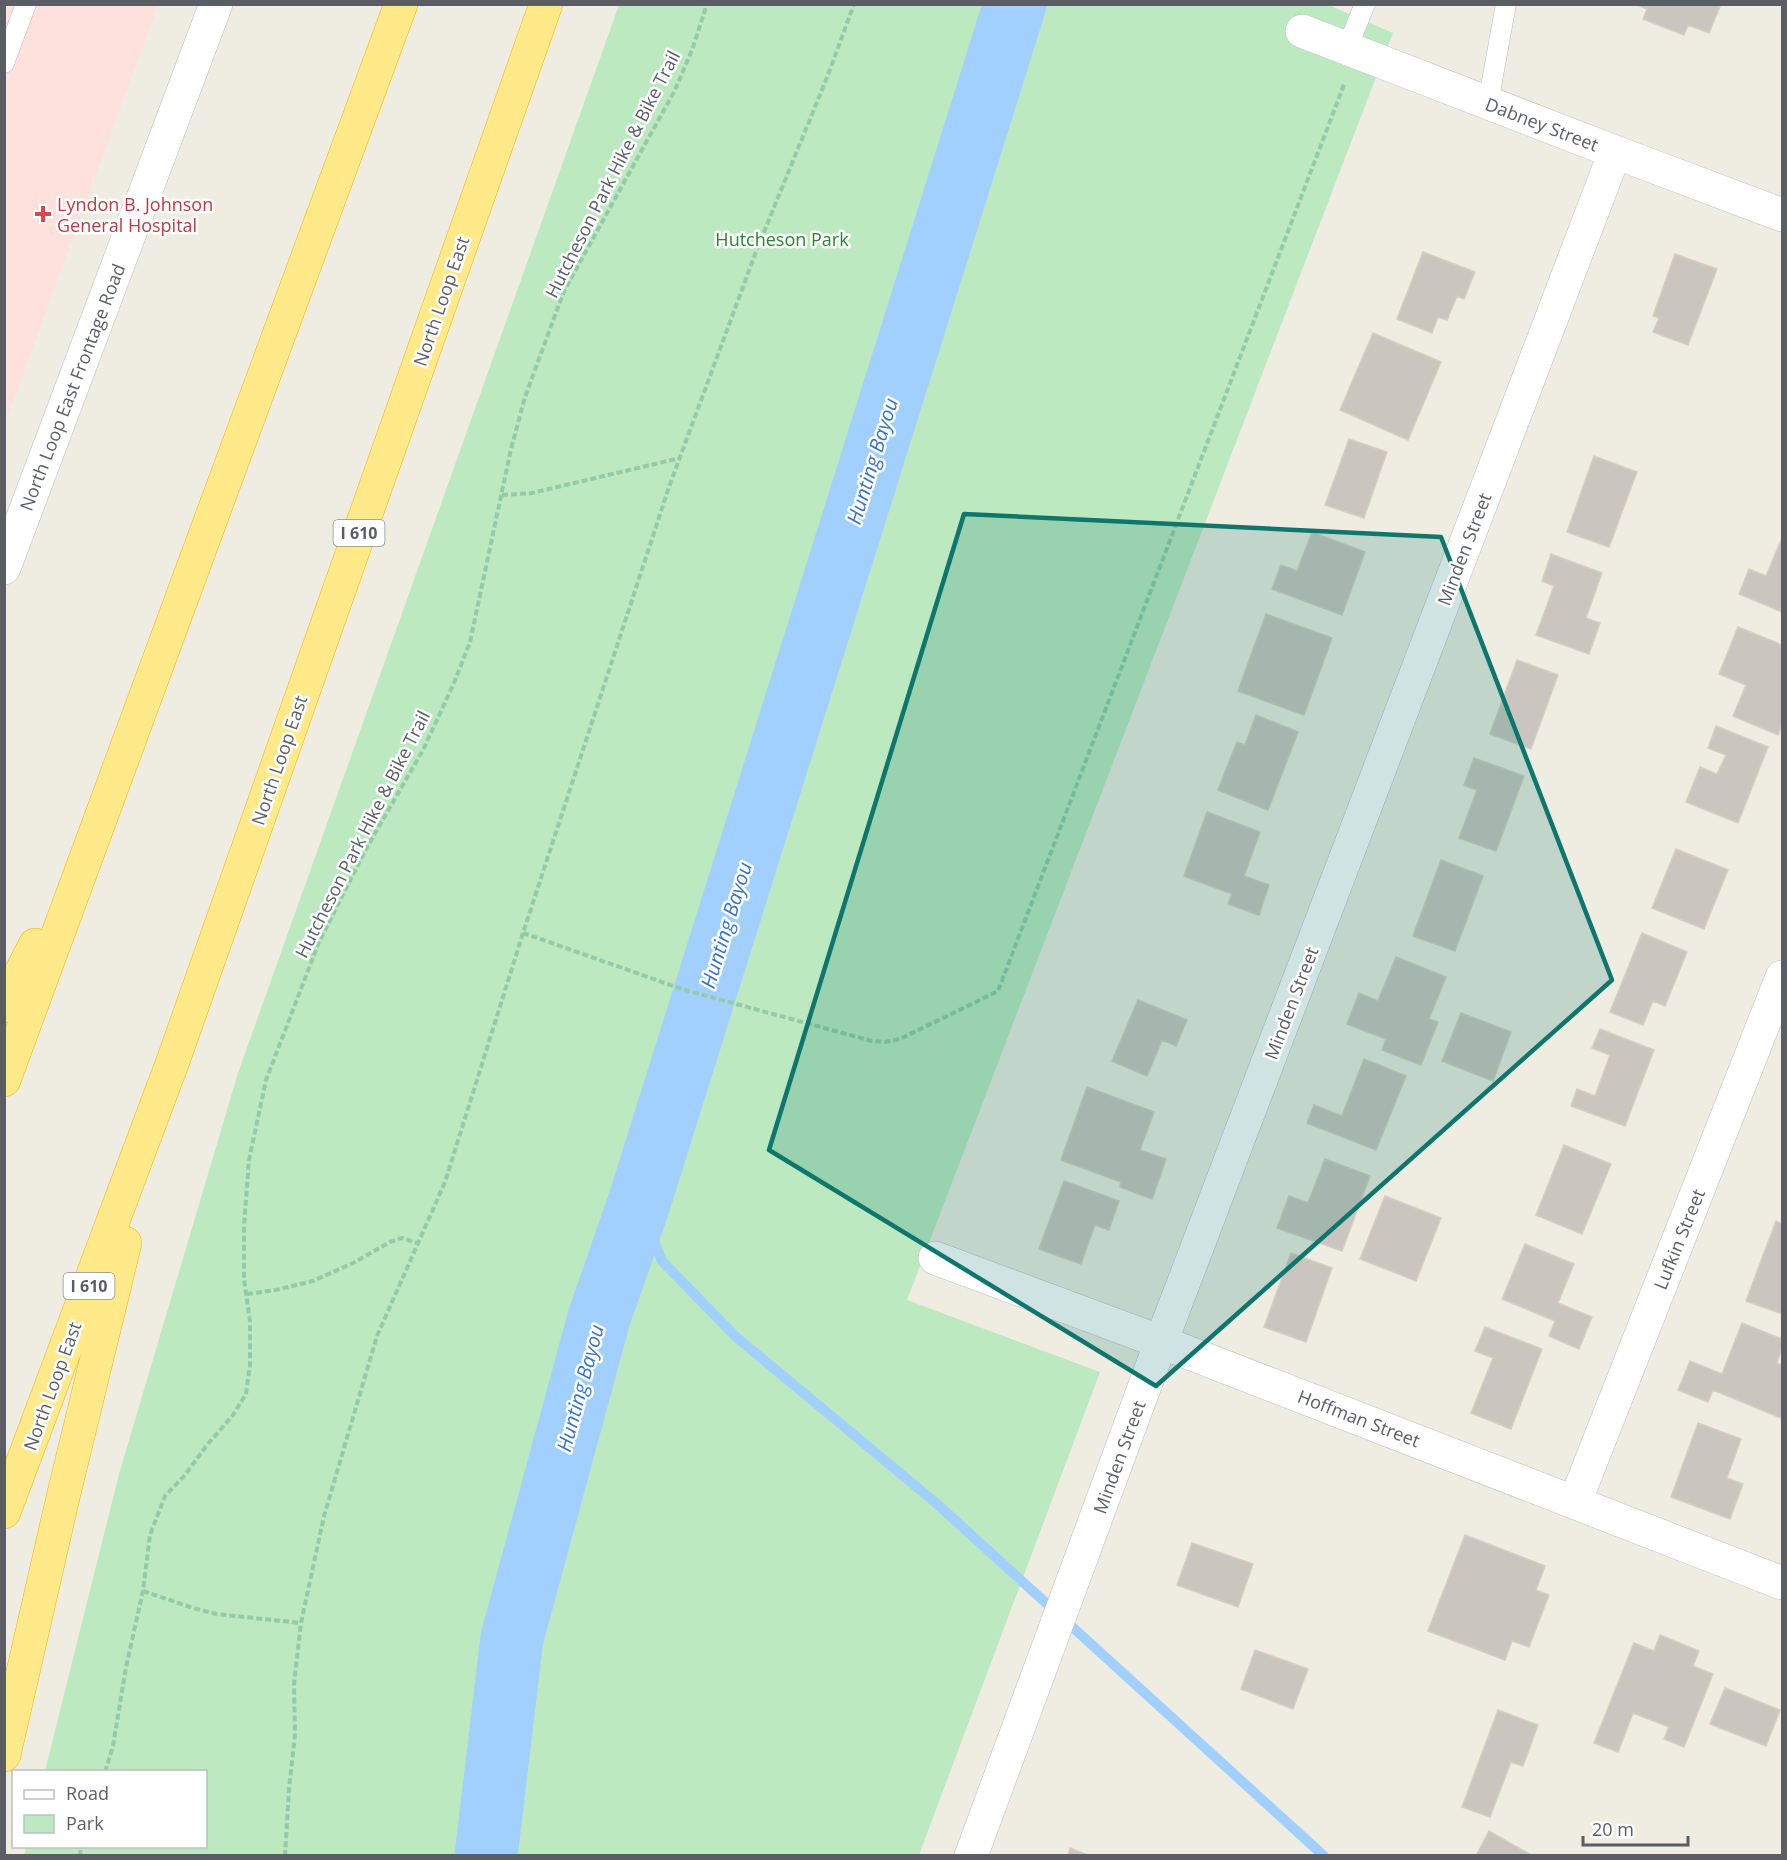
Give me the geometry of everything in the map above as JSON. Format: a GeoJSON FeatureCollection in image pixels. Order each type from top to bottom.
{"type":"FeatureCollection","features":[{"type":"Feature","properties":{"kind":"highway"},"geometry":{"type":"LineString","coordinates":[[4,1080],[401,4]]}},
{"type":"Feature","properties":{"kind":"highway","name":"North Loop East"},"geometry":{"type":"LineString","coordinates":[[4,1512],[173,1061],[546,4]]}},
{"type":"Feature","properties":{"kind":"highway"},"geometry":{"type":"LineString","coordinates":[[4,1006],[111,790]]}},
{"type":"Feature","properties":{"kind":"highway"},"geometry":{"type":"LineString","coordinates":[[4,1755],[111,1296],[173,1061]]}},
{"type":"Feature","properties":{"kind":"street","name":"North Loop East Frontage Road"},"geometry":{"type":"LineString","coordinates":[[4,568],[216,4]]}},
{"type":"Feature","properties":{"kind":"street","name":"Dabney Street"},"geometry":{"type":"LineString","coordinates":[[1302,31],[1782,215]]}},
{"type":"Feature","properties":{"kind":"street","name":"Minden Street"},"geometry":{"type":"LineString","coordinates":[[971,1856],[1161,1342],[1615,152]]}},
{"type":"Feature","properties":{"kind":"street","name":"Lufkin Street"},"geometry":{"type":"LineString","coordinates":[[1575,1502],[1782,977]]}},
{"type":"Feature","properties":{"kind":"street","name":"Hoffman Street"},"geometry":{"type":"LineString","coordinates":[[935,1258],[1161,1342],[1782,1582]]}},
{"type":"Feature","properties":{"kind":"lane"},"geometry":{"type":"LineString","coordinates":[[4,63],[26,4]]}},
{"type":"Feature","properties":{"kind":"lane"},"geometry":{"type":"LineString","coordinates":[[1352,50],[1365,4]]}},
{"type":"Feature","properties":{"kind":"lane"},"geometry":{"type":"LineString","coordinates":[[1488,103],[1506,4]]}},
{"type":"Feature","properties":{"kind":"path","name":"Hutcheson Park Hike & Bike Trail"},"geometry":{"type":"LineString","coordinates":[[106,1770],[113,1746],[126,1667],[143,1591],[150,1535],[165,1496],[233,1415],[246,1394],[250,1365],[250,1322],[244,1279],[244,1226],[249,1160],[266,1080],[319,942],[366,849],[423,750],[470,642],[511,449],[525,397],[564,291],[675,90],[692,50],[707,4]]}},
{"type":"Feature","properties":{"kind":"path"},"geometry":{"type":"LineString","coordinates":[[285,1856],[295,1735],[294,1684],[301,1623],[324,1516],[374,1347],[445,1182],[523,933],[669,487],[757,249],[828,75],[854,4]]}},
{"type":"Feature","properties":{"kind":"path"},"geometry":{"type":"LineString","coordinates":[[523,933],[685,990],[872,1041],[885,1042],[900,1039],[998,991],[1352,50]]}},
{"type":"Feature","properties":{"kind":"path"},"geometry":{"type":"LineString","coordinates":[[502,495],[532,494],[680,458]]}},
{"type":"Feature","properties":{"kind":"path"},"geometry":{"type":"LineString","coordinates":[[247,1294],[314,1281],[402,1238],[417,1243]]}},
{"type":"Feature","properties":{"kind":"path"},"geometry":{"type":"LineString","coordinates":[[143,1591],[216,1614],[301,1623]]}},
{"type":"Feature","properties":{"kind":"highlighted area"},"geometry":{"type":"Polygon","coordinates":[[[964,514],[1441,537],[1612,980],[1156,1386],[769,1150],[964,514]]]}},
{"type":"Feature","properties":{"kind":"shaded area","name":"Lyndon B. Johnson General Hospital"},"geometry":{"type":"Polygon","coordinates":[[[5,5],[158,5],[5,424],[5,5]]]}},
{"type":"Feature","properties":{"kind":"green space","name":"Hutcheson Park"},"geometry":{"type":"Polygon","coordinates":[[[1326,4],[1393,33],[907,1300],[1100,1372],[919,1855],[24,1856],[26,1848],[207,1848],[207,1770],[45,1770],[119,1474],[238,1073],[619,5],[1326,4]]]}},
{"type":"Feature","properties":{"kind":"building"},"geometry":{"type":"Polygon","coordinates":[[[1635,4],[1721,4],[1709,33],[1688,25],[1684,35],[1643,19],[1647,9],[1635,4]]]}},
{"type":"Feature","properties":{"kind":"building"},"geometry":{"type":"Polygon","coordinates":[[[1423,252],[1475,272],[1464,299],[1457,296],[1447,320],[1438,317],[1432,333],[1397,319],[1423,252]]]}},
{"type":"Feature","properties":{"kind":"building"},"geometry":{"type":"Polygon","coordinates":[[[1675,254],[1717,269],[1688,345],[1653,332],[1659,318],[1653,316],[1675,254]]]}},
{"type":"Feature","properties":{"kind":"building"},"geometry":{"type":"Polygon","coordinates":[[[1373,333],[1441,362],[1408,440],[1340,410],[1373,333]]]}},
{"type":"Feature","properties":{"kind":"building"},"geometry":{"type":"Polygon","coordinates":[[[1349,439],[1387,452],[1364,518],[1325,505],[1349,439]]]}},
{"type":"Feature","properties":{"kind":"building"},"geometry":{"type":"Polygon","coordinates":[[[1594,456],[1637,472],[1609,547],[1567,532],[1594,456]]]}},
{"type":"Feature","properties":{"kind":"building"},"geometry":{"type":"Polygon","coordinates":[[[1312,532],[1365,552],[1342,615],[1272,589],[1281,565],[1297,571],[1312,532]]]}},
{"type":"Feature","properties":{"kind":"building"},"geometry":{"type":"Polygon","coordinates":[[[1782,538],[1782,612],[1739,594],[1749,569],[1766,576],[1782,538]]]}},
{"type":"Feature","properties":{"kind":"building"},"geometry":{"type":"Polygon","coordinates":[[[1551,554],[1602,573],[1586,618],[1600,623],[1589,654],[1536,635],[1554,586],[1542,581],[1551,554]]]}},
{"type":"Feature","properties":{"kind":"building"},"geometry":{"type":"Polygon","coordinates":[[[1266,614],[1332,638],[1304,715],[1238,691],[1266,614]]]}},
{"type":"Feature","properties":{"kind":"building"},"geometry":{"type":"Polygon","coordinates":[[[1738,627],[1782,645],[1782,724],[1778,735],[1733,716],[1746,685],[1719,674],[1738,627]]]}},
{"type":"Feature","properties":{"kind":"building"},"geometry":{"type":"Polygon","coordinates":[[[1517,660],[1558,675],[1531,749],[1490,734],[1517,660]]]}},
{"type":"Feature","properties":{"kind":"building"},"geometry":{"type":"Polygon","coordinates":[[[1256,715],[1298,732],[1268,810],[1218,790],[1237,742],[1245,745],[1256,715]]]}},
{"type":"Feature","properties":{"kind":"building"},"geometry":{"type":"Polygon","coordinates":[[[1716,726],[1768,747],[1738,823],[1686,802],[1700,767],[1717,774],[1726,755],[1708,748],[1716,726]]]}},
{"type":"Feature","properties":{"kind":"building"},"geometry":{"type":"Polygon","coordinates":[[[1474,758],[1524,776],[1496,851],[1459,838],[1477,790],[1464,785],[1474,758]]]}},
{"type":"Feature","properties":{"kind":"building"},"geometry":{"type":"Polygon","coordinates":[[[1207,812],[1260,832],[1244,876],[1269,885],[1259,915],[1228,904],[1232,894],[1184,876],[1207,812]]]}},
{"type":"Feature","properties":{"kind":"building"},"geometry":{"type":"Polygon","coordinates":[[[1676,849],[1728,870],[1704,929],[1652,908],[1676,849]]]}},
{"type":"Feature","properties":{"kind":"building"},"geometry":{"type":"Polygon","coordinates":[[[1441,860],[1483,876],[1455,951],[1413,936],[1441,860]]]}},
{"type":"Feature","properties":{"kind":"building"},"geometry":{"type":"Polygon","coordinates":[[[1642,933],[1687,952],[1665,1006],[1653,1001],[1643,1025],[1610,1012],[1642,933]]]}},
{"type":"Feature","properties":{"kind":"building"},"geometry":{"type":"Polygon","coordinates":[[[1396,957],[1446,977],[1429,1019],[1438,1022],[1421,1065],[1382,1050],[1386,1039],[1347,1024],[1359,993],[1378,1001],[1396,957]]]}},
{"type":"Feature","properties":{"kind":"building"},"geometry":{"type":"Polygon","coordinates":[[[1138,1000],[1187,1020],[1176,1046],[1162,1040],[1147,1076],[1112,1061],[1138,1000]]]}},
{"type":"Feature","properties":{"kind":"building"},"geometry":{"type":"Polygon","coordinates":[[[1461,1013],[1511,1032],[1493,1081],[1442,1061],[1461,1013]]]}},
{"type":"Feature","properties":{"kind":"building"},"geometry":{"type":"Polygon","coordinates":[[[1600,1029],[1654,1050],[1625,1126],[1571,1106],[1577,1089],[1595,1096],[1610,1055],[1592,1048],[1600,1029]]]}},
{"type":"Feature","properties":{"kind":"building"},"geometry":{"type":"Polygon","coordinates":[[[1364,1059],[1406,1076],[1376,1150],[1307,1123],[1314,1105],[1342,1116],[1364,1059]]]}},
{"type":"Feature","properties":{"kind":"building"},"geometry":{"type":"Polygon","coordinates":[[[1087,1087],[1154,1112],[1140,1150],[1166,1159],[1152,1199],[1120,1187],[1121,1182],[1061,1160],[1087,1087]]]}},
{"type":"Feature","properties":{"kind":"building"},"geometry":{"type":"Polygon","coordinates":[[[1564,1145],[1611,1164],[1582,1234],[1536,1215],[1564,1145]]]}},
{"type":"Feature","properties":{"kind":"building"},"geometry":{"type":"Polygon","coordinates":[[[1325,1159],[1370,1176],[1342,1251],[1277,1228],[1289,1196],[1308,1203],[1325,1159]]]}},
{"type":"Feature","properties":{"kind":"building"},"geometry":{"type":"Polygon","coordinates":[[[1064,1181],[1119,1201],[1109,1230],[1095,1225],[1081,1264],[1039,1249],[1064,1181]]]}},
{"type":"Feature","properties":{"kind":"building"},"geometry":{"type":"Polygon","coordinates":[[[1385,1196],[1441,1218],[1416,1281],[1360,1259],[1385,1196]]]}},
{"type":"Feature","properties":{"kind":"building"},"geometry":{"type":"Polygon","coordinates":[[[1776,1221],[1782,1224],[1782,1314],[1746,1301],[1776,1221]]]}},
{"type":"Feature","properties":{"kind":"building"},"geometry":{"type":"Polygon","coordinates":[[[1525,1244],[1574,1264],[1558,1303],[1592,1317],[1579,1349],[1549,1336],[1555,1321],[1502,1299],[1525,1244]]]}},
{"type":"Feature","properties":{"kind":"building"},"geometry":{"type":"Polygon","coordinates":[[[1291,1253],[1332,1268],[1306,1342],[1264,1327],[1291,1253]]]}},
{"type":"Feature","properties":{"kind":"building"},"geometry":{"type":"Polygon","coordinates":[[[1742,1323],[1782,1339],[1782,1348],[1777,1363],[1782,1365],[1781,1418],[1713,1390],[1708,1402],[1678,1390],[1690,1361],[1722,1374],[1742,1323]]]}},
{"type":"Feature","properties":{"kind":"building"},"geometry":{"type":"Polygon","coordinates":[[[1485,1327],[1542,1349],[1511,1429],[1471,1413],[1493,1358],[1475,1351],[1485,1327]]]}},
{"type":"Feature","properties":{"kind":"building"},"geometry":{"type":"Polygon","coordinates":[[[1698,1423],[1741,1439],[1727,1478],[1743,1484],[1730,1519],[1671,1497],[1698,1423]]]}},
{"type":"Feature","properties":{"kind":"building"},"geometry":{"type":"Polygon","coordinates":[[[1465,1535],[1545,1566],[1536,1590],[1549,1595],[1529,1647],[1512,1641],[1505,1660],[1428,1631],[1465,1535]]]}},
{"type":"Feature","properties":{"kind":"building"},"geometry":{"type":"Polygon","coordinates":[[[1192,1543],[1253,1564],[1238,1607],[1177,1585],[1192,1543]]]}},
{"type":"Feature","properties":{"kind":"building"},"geometry":{"type":"Polygon","coordinates":[[[1660,1635],[1699,1651],[1693,1666],[1713,1674],[1684,1747],[1664,1739],[1669,1727],[1633,1713],[1618,1752],[1594,1743],[1634,1643],[1654,1651],[1660,1635]]]}},
{"type":"Feature","properties":{"kind":"building"},"geometry":{"type":"Polygon","coordinates":[[[1255,1650],[1308,1669],[1293,1709],[1241,1689],[1255,1650]]]}},
{"type":"Feature","properties":{"kind":"building"},"geometry":{"type":"Polygon","coordinates":[[[1725,1688],[1780,1710],[1766,1746],[1710,1724],[1725,1688]]]}},
{"type":"Feature","properties":{"kind":"building"},"geometry":{"type":"Polygon","coordinates":[[[1498,1710],[1538,1725],[1523,1766],[1511,1762],[1490,1817],[1462,1807],[1498,1710]]]}},
{"type":"Feature","properties":{"kind":"building"},"geometry":{"type":"Polygon","coordinates":[[[1489,1831],[1533,1856],[1476,1856],[1489,1831]]]}},
{"type":"Feature","properties":{"kind":"building"},"geometry":{"type":"Polygon","coordinates":[[[1070,1848],[1090,1856],[1068,1856],[1070,1848]]]}},
{"type":"Feature","properties":{"kind":"waterway","name":"Hunting Bayou"},"geometry":{"type":"LineString","coordinates":[[486,1856],[512,1638],[599,1318],[639,1203],[1015,4]]}},
{"type":"Feature","properties":{"kind":"waterway"},"geometry":{"type":"LineString","coordinates":[[639,1203],[662,1261],[736,1337],[936,1503],[1324,1856]]}},
{"type":"Feature","properties":{"kind":"place","name":"Lyndon B. Johnson General Hospital"},"geometry":{"type":"Point","coordinates":[43,214]}}]}
